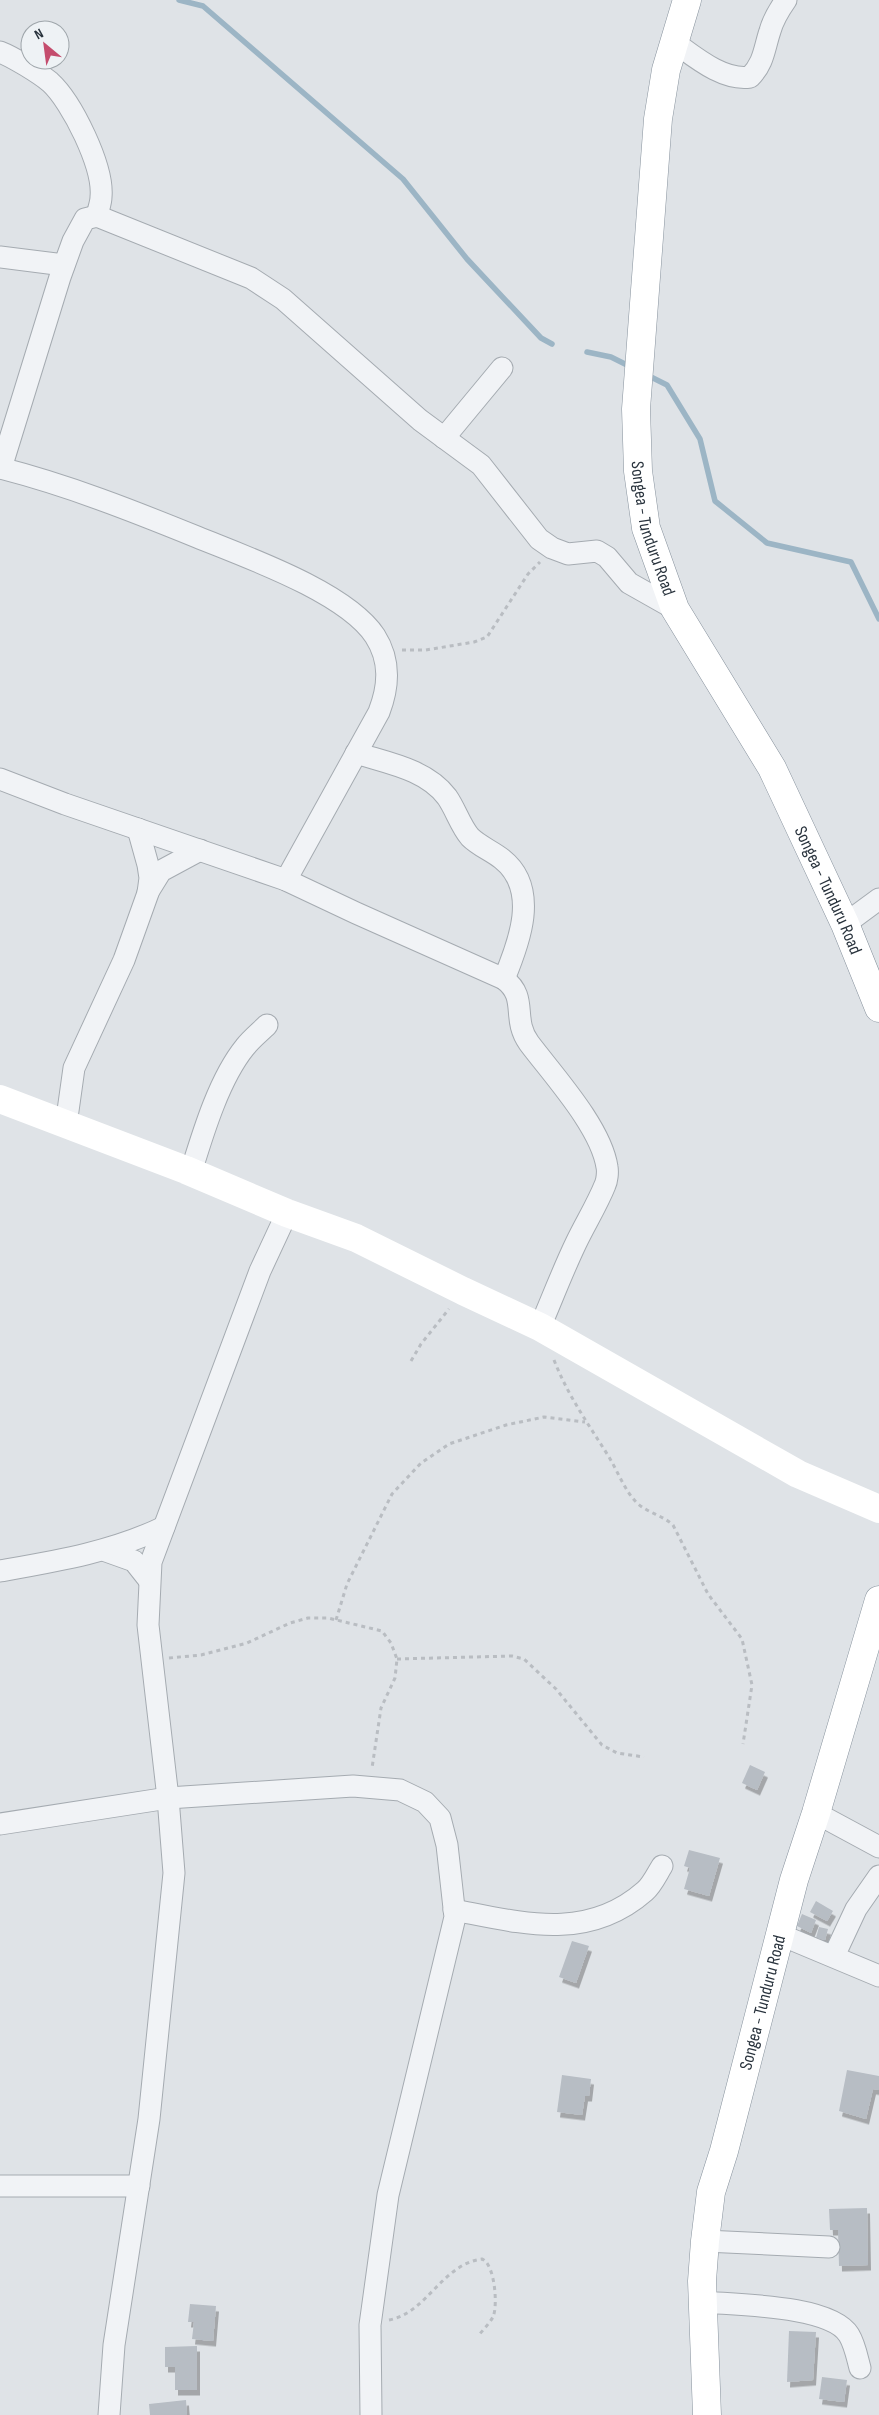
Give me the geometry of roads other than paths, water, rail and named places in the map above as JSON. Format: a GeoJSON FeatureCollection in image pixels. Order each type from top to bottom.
{"type":"FeatureCollection","features":[{"type":"Feature","properties":{"kind":"main road","name":"Songea - Tunduru Road"},"geometry":{"type":"LineString","coordinates":[[687,0],[666,70],[658,118],[636,409],[638,471],[646,528],[676,609],[772,768],[845,924],[879,1008]]}},
{"type":"Feature","properties":{"kind":"main road"},"geometry":{"type":"LineString","coordinates":[[0,1099],[191,1172],[287,1213],[356,1238],[463,1291],[544,1328],[798,1474],[879,1509]]}},
{"type":"Feature","properties":{"kind":"main road","name":"Songea - Tunduru Road"},"geometry":{"type":"LineString","coordinates":[[707,2415],[703,2302],[705,2241],[710,2192],[724,2151],[794,1880],[816,1813],[879,1600]]}},
{"type":"Feature","properties":{"kind":"street"},"geometry":{"type":"LineString","coordinates":[[674,42],[701,60],[733,77],[750,78],[762,62],[769,33],[776,16],[786,0]]}},
{"type":"Feature","properties":{"kind":"street"},"geometry":{"type":"LineString","coordinates":[[0,52],[50,83],[74,116],[91,150],[99,175],[102,197],[97,216]]}},
{"type":"Feature","properties":{"kind":"street"},"geometry":{"type":"LineString","coordinates":[[286,880],[379,712],[387,693],[388,678],[385,659],[374,636],[346,608],[295,579],[122,507],[1,468],[64,265],[80,224],[90,216],[97,216],[251,278],[284,299],[420,420],[481,465],[538,539],[552,548],[568,554],[597,552],[607,557],[629,583],[676,609]]}},
{"type":"Feature","properties":{"kind":"street"},"geometry":{"type":"LineString","coordinates":[[0,257],[64,265]]}},
{"type":"Feature","properties":{"kind":"street"},"geometry":{"type":"LineString","coordinates":[[444,438],[502,368]]}},
{"type":"Feature","properties":{"kind":"street"},"geometry":{"type":"LineString","coordinates":[[356,753],[418,774],[436,786],[447,797],[468,834],[502,859],[513,870],[519,884],[524,907],[517,948],[504,979]]}},
{"type":"Feature","properties":{"kind":"street"},"geometry":{"type":"LineString","coordinates":[[0,779],[286,880],[356,914],[504,979],[517,993],[519,1000],[518,1017],[527,1040],[555,1073],[578,1108],[601,1147],[608,1168],[605,1184],[575,1245],[544,1328]]}},
{"type":"Feature","properties":{"kind":"street"},"geometry":{"type":"LineString","coordinates":[[138,829],[148,865],[150,878],[148,893]]}},
{"type":"Feature","properties":{"kind":"street"},"geometry":{"type":"LineString","coordinates":[[66,1125],[74,1068],[124,960],[148,893],[161,871],[200,850]]}},
{"type":"Feature","properties":{"kind":"street"},"geometry":{"type":"LineString","coordinates":[[845,924],[879,899]]}},
{"type":"Feature","properties":{"kind":"street"},"geometry":{"type":"LineString","coordinates":[[191,1172],[212,1108],[230,1073],[244,1048],[267,1025]]}},
{"type":"Feature","properties":{"kind":"street"},"geometry":{"type":"LineString","coordinates":[[109,2415],[114,2345],[150,2109],[174,1873],[168,1798],[148,1625],[151,1562],[260,1271],[287,1213]]}},
{"type":"Feature","properties":{"kind":"street"},"geometry":{"type":"LineString","coordinates":[[0,1570],[106,1551],[164,1527]]}},
{"type":"Feature","properties":{"kind":"street"},"geometry":{"type":"LineString","coordinates":[[106,1551],[134,1561],[149,1580]]}},
{"type":"Feature","properties":{"kind":"street"},"geometry":{"type":"LineString","coordinates":[[0,1824],[168,1798],[354,1786],[400,1790],[425,1802],[440,1818],[447,1845],[455,1917],[388,2195],[371,2319],[369,2362],[371,2415]]}},
{"type":"Feature","properties":{"kind":"street"},"geometry":{"type":"LineString","coordinates":[[816,1813],[879,1847]]}},
{"type":"Feature","properties":{"kind":"street"},"geometry":{"type":"LineString","coordinates":[[454,1910],[528,1924],[569,1925],[598,1918],[621,1908],[646,1890],[662,1866]]}},
{"type":"Feature","properties":{"kind":"street"},"geometry":{"type":"LineString","coordinates":[[834,1956],[856,1909],[879,1876]]}},
{"type":"Feature","properties":{"kind":"street"},"geometry":{"type":"LineString","coordinates":[[781,1935],[879,1976]]}},
{"type":"Feature","properties":{"kind":"street"},"geometry":{"type":"LineString","coordinates":[[0,2186],[139,2186]]}},
{"type":"Feature","properties":{"kind":"street"},"geometry":{"type":"LineString","coordinates":[[705,2241],[829,2247]]}},
{"type":"Feature","properties":{"kind":"street"},"geometry":{"type":"LineString","coordinates":[[703,2302],[802,2311],[824,2316],[849,2334],[856,2350],[860,2368]]}},
{"type":"Feature","properties":{"kind":"waterway"},"geometry":{"type":"LineString","coordinates":[[179,0],[203,6],[403,179],[467,259],[541,338],[552,344]]}},
{"type":"Feature","properties":{"kind":"waterway"},"geometry":{"type":"LineString","coordinates":[[587,352],[611,357],[633,368]]}},
{"type":"Feature","properties":{"kind":"waterway"},"geometry":{"type":"LineString","coordinates":[[645,374],[667,385],[700,439],[715,501],[767,543],[851,562],[879,619]]}}]}
